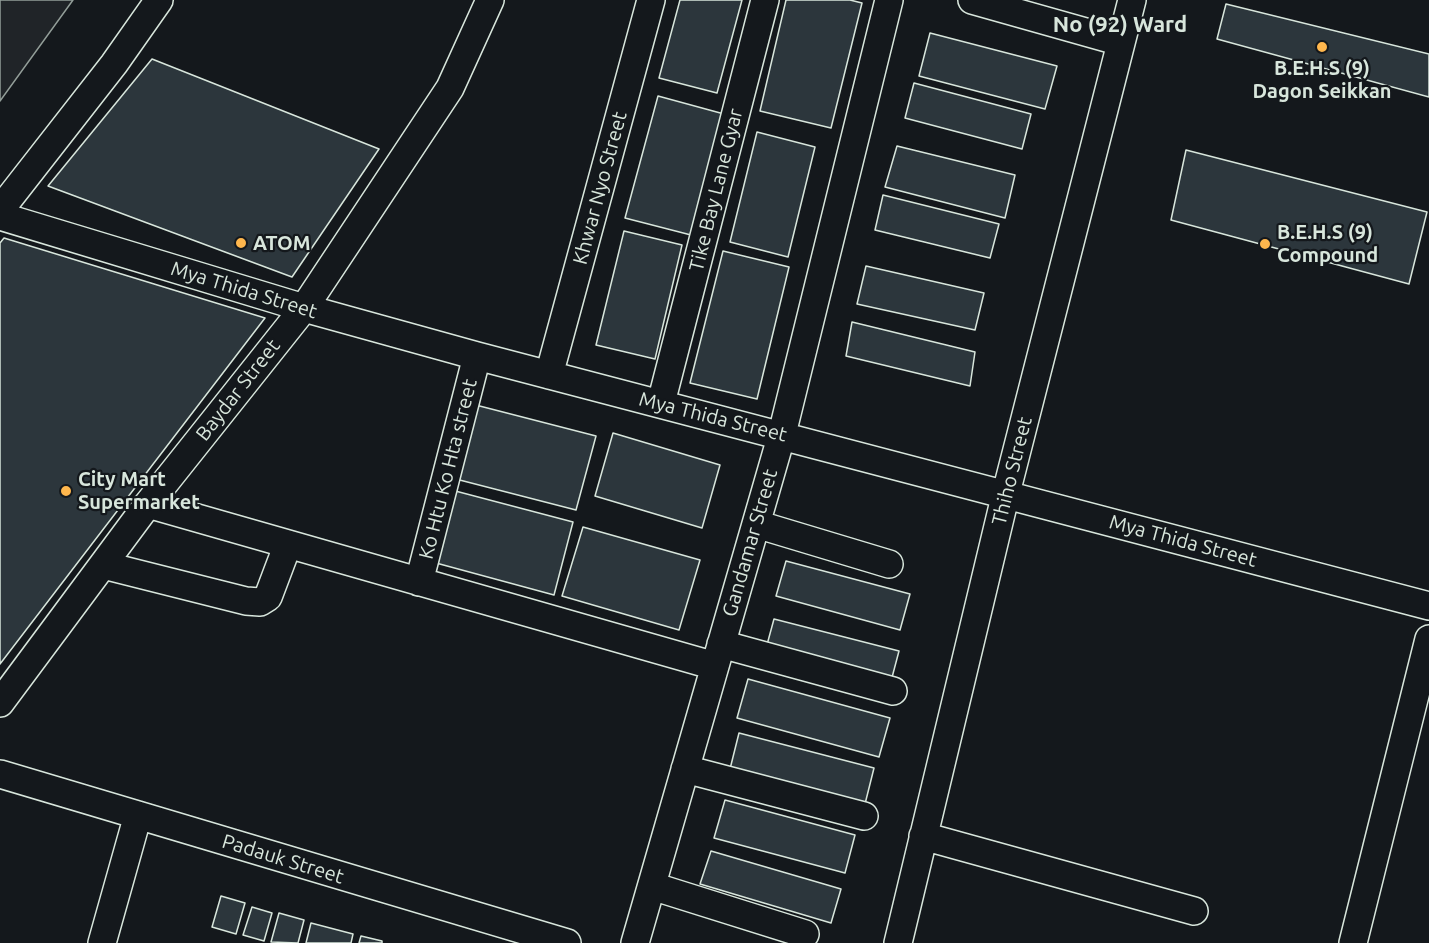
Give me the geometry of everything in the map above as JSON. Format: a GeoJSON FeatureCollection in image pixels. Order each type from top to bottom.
{"type":"FeatureCollection","features":[{"type":"Feature","properties":{"kind":"street"},"geometry":{"type":"LineString","coordinates":[[0,210],[114,64],[159,0]]}},
{"type":"Feature","properties":{"kind":"street","name":"Baydar Street"},"geometry":{"type":"LineString","coordinates":[[0,703],[11,671],[103,565],[148,504],[304,308],[450,88],[490,0]]}},
{"type":"Feature","properties":{"kind":"street","name":"Khwar Nyo Street"},"geometry":{"type":"LineString","coordinates":[[549,375],[651,0]]}},
{"type":"Feature","properties":{"kind":"street","name":"Tike Bay Lane Gyar"},"geometry":{"type":"LineString","coordinates":[[664,392],[765,0]]}},
{"type":"Feature","properties":{"kind":"street","name":"Gandamar Street"},"geometry":{"type":"LineString","coordinates":[[635,943],[782,434],[889,0]]}},
{"type":"Feature","properties":{"kind":"street"},"geometry":{"type":"LineString","coordinates":[[972,0],[1121,42]]}},
{"type":"Feature","properties":{"kind":"street","name":"Thiho Street"},"geometry":{"type":"LineString","coordinates":[[898,943],[1006,493],[1132,0]]}},
{"type":"Feature","properties":{"kind":"street","name":"Mya Thida Street"},"geometry":{"type":"LineString","coordinates":[[0,216],[304,308],[477,356],[549,375],[664,392],[782,434],[1428,600]]}},
{"type":"Feature","properties":{"kind":"street","name":"Ko Htu Ko Hta street"},"geometry":{"type":"LineString","coordinates":[[419,582],[477,356]]}},
{"type":"Feature","properties":{"kind":"street"},"geometry":{"type":"LineString","coordinates":[[148,504],[419,582],[718,655],[893,691]]}},
{"type":"Feature","properties":{"kind":"street"},"geometry":{"type":"LineString","coordinates":[[756,524],[889,564]]}},
{"type":"Feature","properties":{"kind":"street"},"geometry":{"type":"LineString","coordinates":[[103,565],[246,601],[260,602],[267,597],[288,544]]}},
{"type":"Feature","properties":{"kind":"street"},"geometry":{"type":"LineString","coordinates":[[1353,943],[1429,639]]}},
{"type":"Feature","properties":{"kind":"street"},"geometry":{"type":"LineString","coordinates":[[686,769],[864,816]]}},
{"type":"Feature","properties":{"kind":"street","name":"Padauk Street"},"geometry":{"type":"LineString","coordinates":[[0,774],[567,943]]}},
{"type":"Feature","properties":{"kind":"street"},"geometry":{"type":"LineString","coordinates":[[102,943],[138,816]]}},
{"type":"Feature","properties":{"kind":"street"},"geometry":{"type":"LineString","coordinates":[[923,836],[1194,911]]}},
{"type":"Feature","properties":{"kind":"street"},"geometry":{"type":"LineString","coordinates":[[652,886],[805,934]]}},
{"type":"Feature","properties":{"kind":"shaded area"},"geometry":{"type":"Polygon","coordinates":[[[0,0],[73,0],[0,101],[0,0]]]}},
{"type":"Feature","properties":{"kind":"building"},"geometry":{"type":"Polygon","coordinates":[[[680,0],[742,0],[717,93],[659,78],[680,0]]]}},
{"type":"Feature","properties":{"kind":"building"},"geometry":{"type":"Polygon","coordinates":[[[786,0],[850,0],[862,3],[831,128],[760,111],[786,0]]]}},
{"type":"Feature","properties":{"kind":"building","name":"B.E.H.S (9) Dagon Seikkan"},"geometry":{"type":"Polygon","coordinates":[[[1226,4],[1429,54],[1429,97],[1217,39],[1226,4]]]}},
{"type":"Feature","properties":{"kind":"building"},"geometry":{"type":"Polygon","coordinates":[[[930,33],[1057,66],[1045,109],[919,76],[930,33]]]}},
{"type":"Feature","properties":{"kind":"building"},"geometry":{"type":"Polygon","coordinates":[[[152,59],[379,149],[292,277],[48,186],[152,59]]]}},
{"type":"Feature","properties":{"kind":"building"},"geometry":{"type":"Polygon","coordinates":[[[914,83],[1031,114],[1022,149],[905,118],[914,83]]]}},
{"type":"Feature","properties":{"kind":"building"},"geometry":{"type":"Polygon","coordinates":[[[658,96],[724,114],[691,235],[625,218],[658,96]]]}},
{"type":"Feature","properties":{"kind":"building"},"geometry":{"type":"Polygon","coordinates":[[[757,132],[815,147],[788,257],[730,242],[757,132]]]}},
{"type":"Feature","properties":{"kind":"building"},"geometry":{"type":"Polygon","coordinates":[[[897,146],[1015,175],[1005,218],[885,187],[897,146]]]}},
{"type":"Feature","properties":{"kind":"building"},"geometry":{"type":"Polygon","coordinates":[[[1186,150],[1427,212],[1409,284],[1171,220],[1186,150]]]}},
{"type":"Feature","properties":{"kind":"building"},"geometry":{"type":"Polygon","coordinates":[[[883,195],[999,224],[990,258],[875,230],[883,195]]]}},
{"type":"Feature","properties":{"kind":"building"},"geometry":{"type":"Polygon","coordinates":[[[624,231],[682,245],[655,359],[596,345],[624,231]]]}},
{"type":"Feature","properties":{"kind":"building","name":"City Mart Supermarket"},"geometry":{"type":"Polygon","coordinates":[[[4,238],[265,318],[0,664],[0,243],[4,238]]]}},
{"type":"Feature","properties":{"kind":"building"},"geometry":{"type":"Polygon","coordinates":[[[723,251],[789,267],[757,399],[690,383],[723,251]]]}},
{"type":"Feature","properties":{"kind":"building"},"geometry":{"type":"Polygon","coordinates":[[[866,266],[984,293],[975,330],[857,304],[866,266]]]}},
{"type":"Feature","properties":{"kind":"building"},"geometry":{"type":"Polygon","coordinates":[[[852,322],[975,352],[970,386],[846,356],[852,322]]]}},
{"type":"Feature","properties":{"kind":"building"},"geometry":{"type":"Polygon","coordinates":[[[468,403],[596,436],[576,510],[448,477],[468,403]]]}},
{"type":"Feature","properties":{"kind":"building"},"geometry":{"type":"Polygon","coordinates":[[[613,433],[720,465],[702,528],[595,496],[613,433]]]}},
{"type":"Feature","properties":{"kind":"building"},"geometry":{"type":"Polygon","coordinates":[[[444,488],[573,522],[554,595],[425,560],[444,488]]]}},
{"type":"Feature","properties":{"kind":"building"},"geometry":{"type":"Polygon","coordinates":[[[583,527],[700,560],[679,630],[562,596],[583,527]]]}},
{"type":"Feature","properties":{"kind":"building"},"geometry":{"type":"Polygon","coordinates":[[[786,561],[910,594],[900,630],[776,596],[786,561]]]}},
{"type":"Feature","properties":{"kind":"building"},"geometry":{"type":"Polygon","coordinates":[[[774,619],[899,651],[890,685],[765,652],[774,619]]]}},
{"type":"Feature","properties":{"kind":"building"},"geometry":{"type":"Polygon","coordinates":[[[748,679],[890,718],[879,757],[737,718],[748,679]]]}},
{"type":"Feature","properties":{"kind":"building"},"geometry":{"type":"Polygon","coordinates":[[[739,733],[874,768],[864,808],[729,773],[739,733]]]}},
{"type":"Feature","properties":{"kind":"building"},"geometry":{"type":"Polygon","coordinates":[[[725,800],[855,835],[845,873],[714,838],[725,800]]]}},
{"type":"Feature","properties":{"kind":"building"},"geometry":{"type":"Polygon","coordinates":[[[711,851],[841,889],[831,923],[700,884],[711,851]]]}},
{"type":"Feature","properties":{"kind":"building"},"geometry":{"type":"Polygon","coordinates":[[[221,896],[245,903],[236,934],[212,927],[221,896]]]}},
{"type":"Feature","properties":{"kind":"building"},"geometry":{"type":"Polygon","coordinates":[[[252,907],[272,913],[264,941],[243,935],[252,907]]]}},
{"type":"Feature","properties":{"kind":"building"},"geometry":{"type":"Polygon","coordinates":[[[279,913],[304,920],[298,943],[271,942],[279,913]]]}},
{"type":"Feature","properties":{"kind":"building"},"geometry":{"type":"Polygon","coordinates":[[[311,923],[353,934],[351,943],[306,943],[311,923]]]}},
{"type":"Feature","properties":{"kind":"building"},"geometry":{"type":"Polygon","coordinates":[[[361,936],[382,941],[382,943],[359,943],[361,936]]]}},
{"type":"Feature","properties":{"kind":"place","name":"B.E.H.S (9) Dagon Seikkan"},"geometry":{"type":"Point","coordinates":[1322,47]}},
{"type":"Feature","properties":{"kind":"place","name":"ATOM"},"geometry":{"type":"Point","coordinates":[241,243]}},
{"type":"Feature","properties":{"kind":"place","name":"B.E.H.S (9) Compound"},"geometry":{"type":"Point","coordinates":[1265,244]}},
{"type":"Feature","properties":{"kind":"place","name":"City Mart Supermarket"},"geometry":{"type":"Point","coordinates":[66,491]}},
{"type":"Feature","properties":{"kind":"district","name":"No (92) Ward"},"geometry":{"type":"Point","coordinates":[1120,25]}}]}
